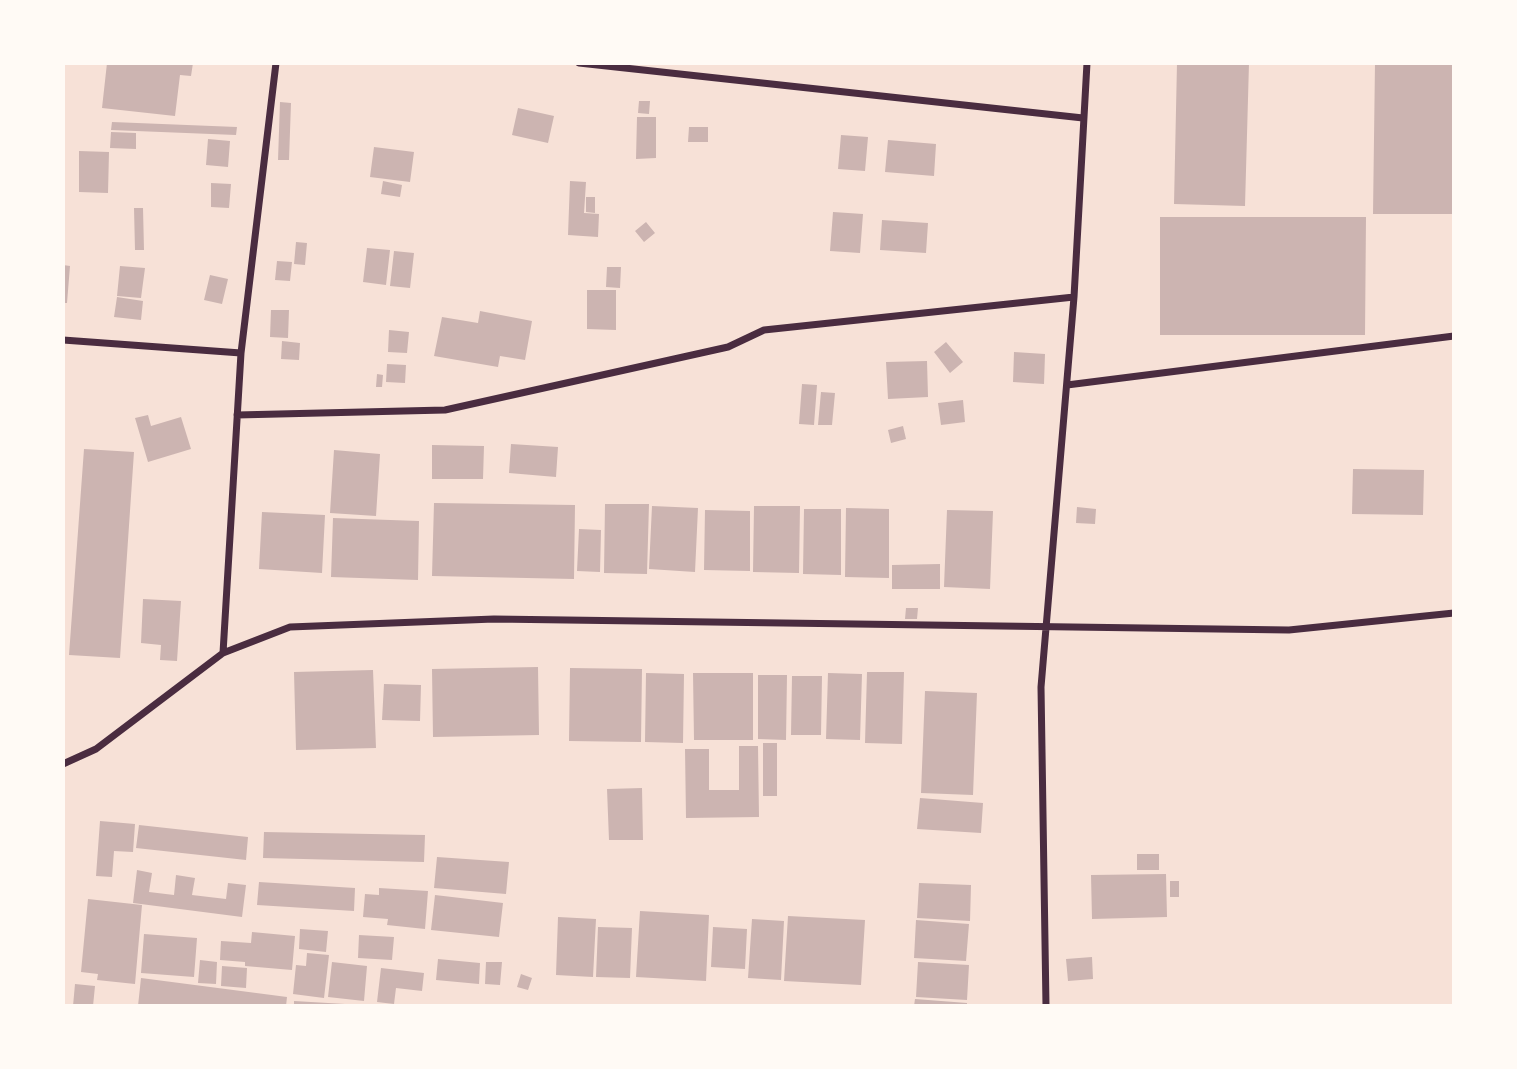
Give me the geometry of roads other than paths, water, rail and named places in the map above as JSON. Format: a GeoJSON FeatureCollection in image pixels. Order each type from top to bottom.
{"type":"FeatureCollection","features":[{"type":"Feature","properties":{"kind":"street"},"geometry":{"type":"LineString","coordinates":[[223,653],[241,353],[276,63]]}},
{"type":"Feature","properties":{"kind":"street"},"geometry":{"type":"LineString","coordinates":[[579,63],[1083,118]]}},
{"type":"Feature","properties":{"kind":"street"},"geometry":{"type":"LineString","coordinates":[[1046,1006],[1041,687],[1074,297],[1087,63]]}},
{"type":"Feature","properties":{"kind":"street"},"geometry":{"type":"LineString","coordinates":[[237,415],[445,410],[728,347],[764,330],[1074,297]]}},
{"type":"Feature","properties":{"kind":"street"},"geometry":{"type":"LineString","coordinates":[[1067,385],[1454,335]]}},
{"type":"Feature","properties":{"kind":"street"},"geometry":{"type":"LineString","coordinates":[[63,340],[241,353]]}},
{"type":"Feature","properties":{"kind":"street"},"geometry":{"type":"LineString","coordinates":[[63,764],[96,749],[223,653],[290,627],[494,619],[1289,629],[1454,613]]}}]}
